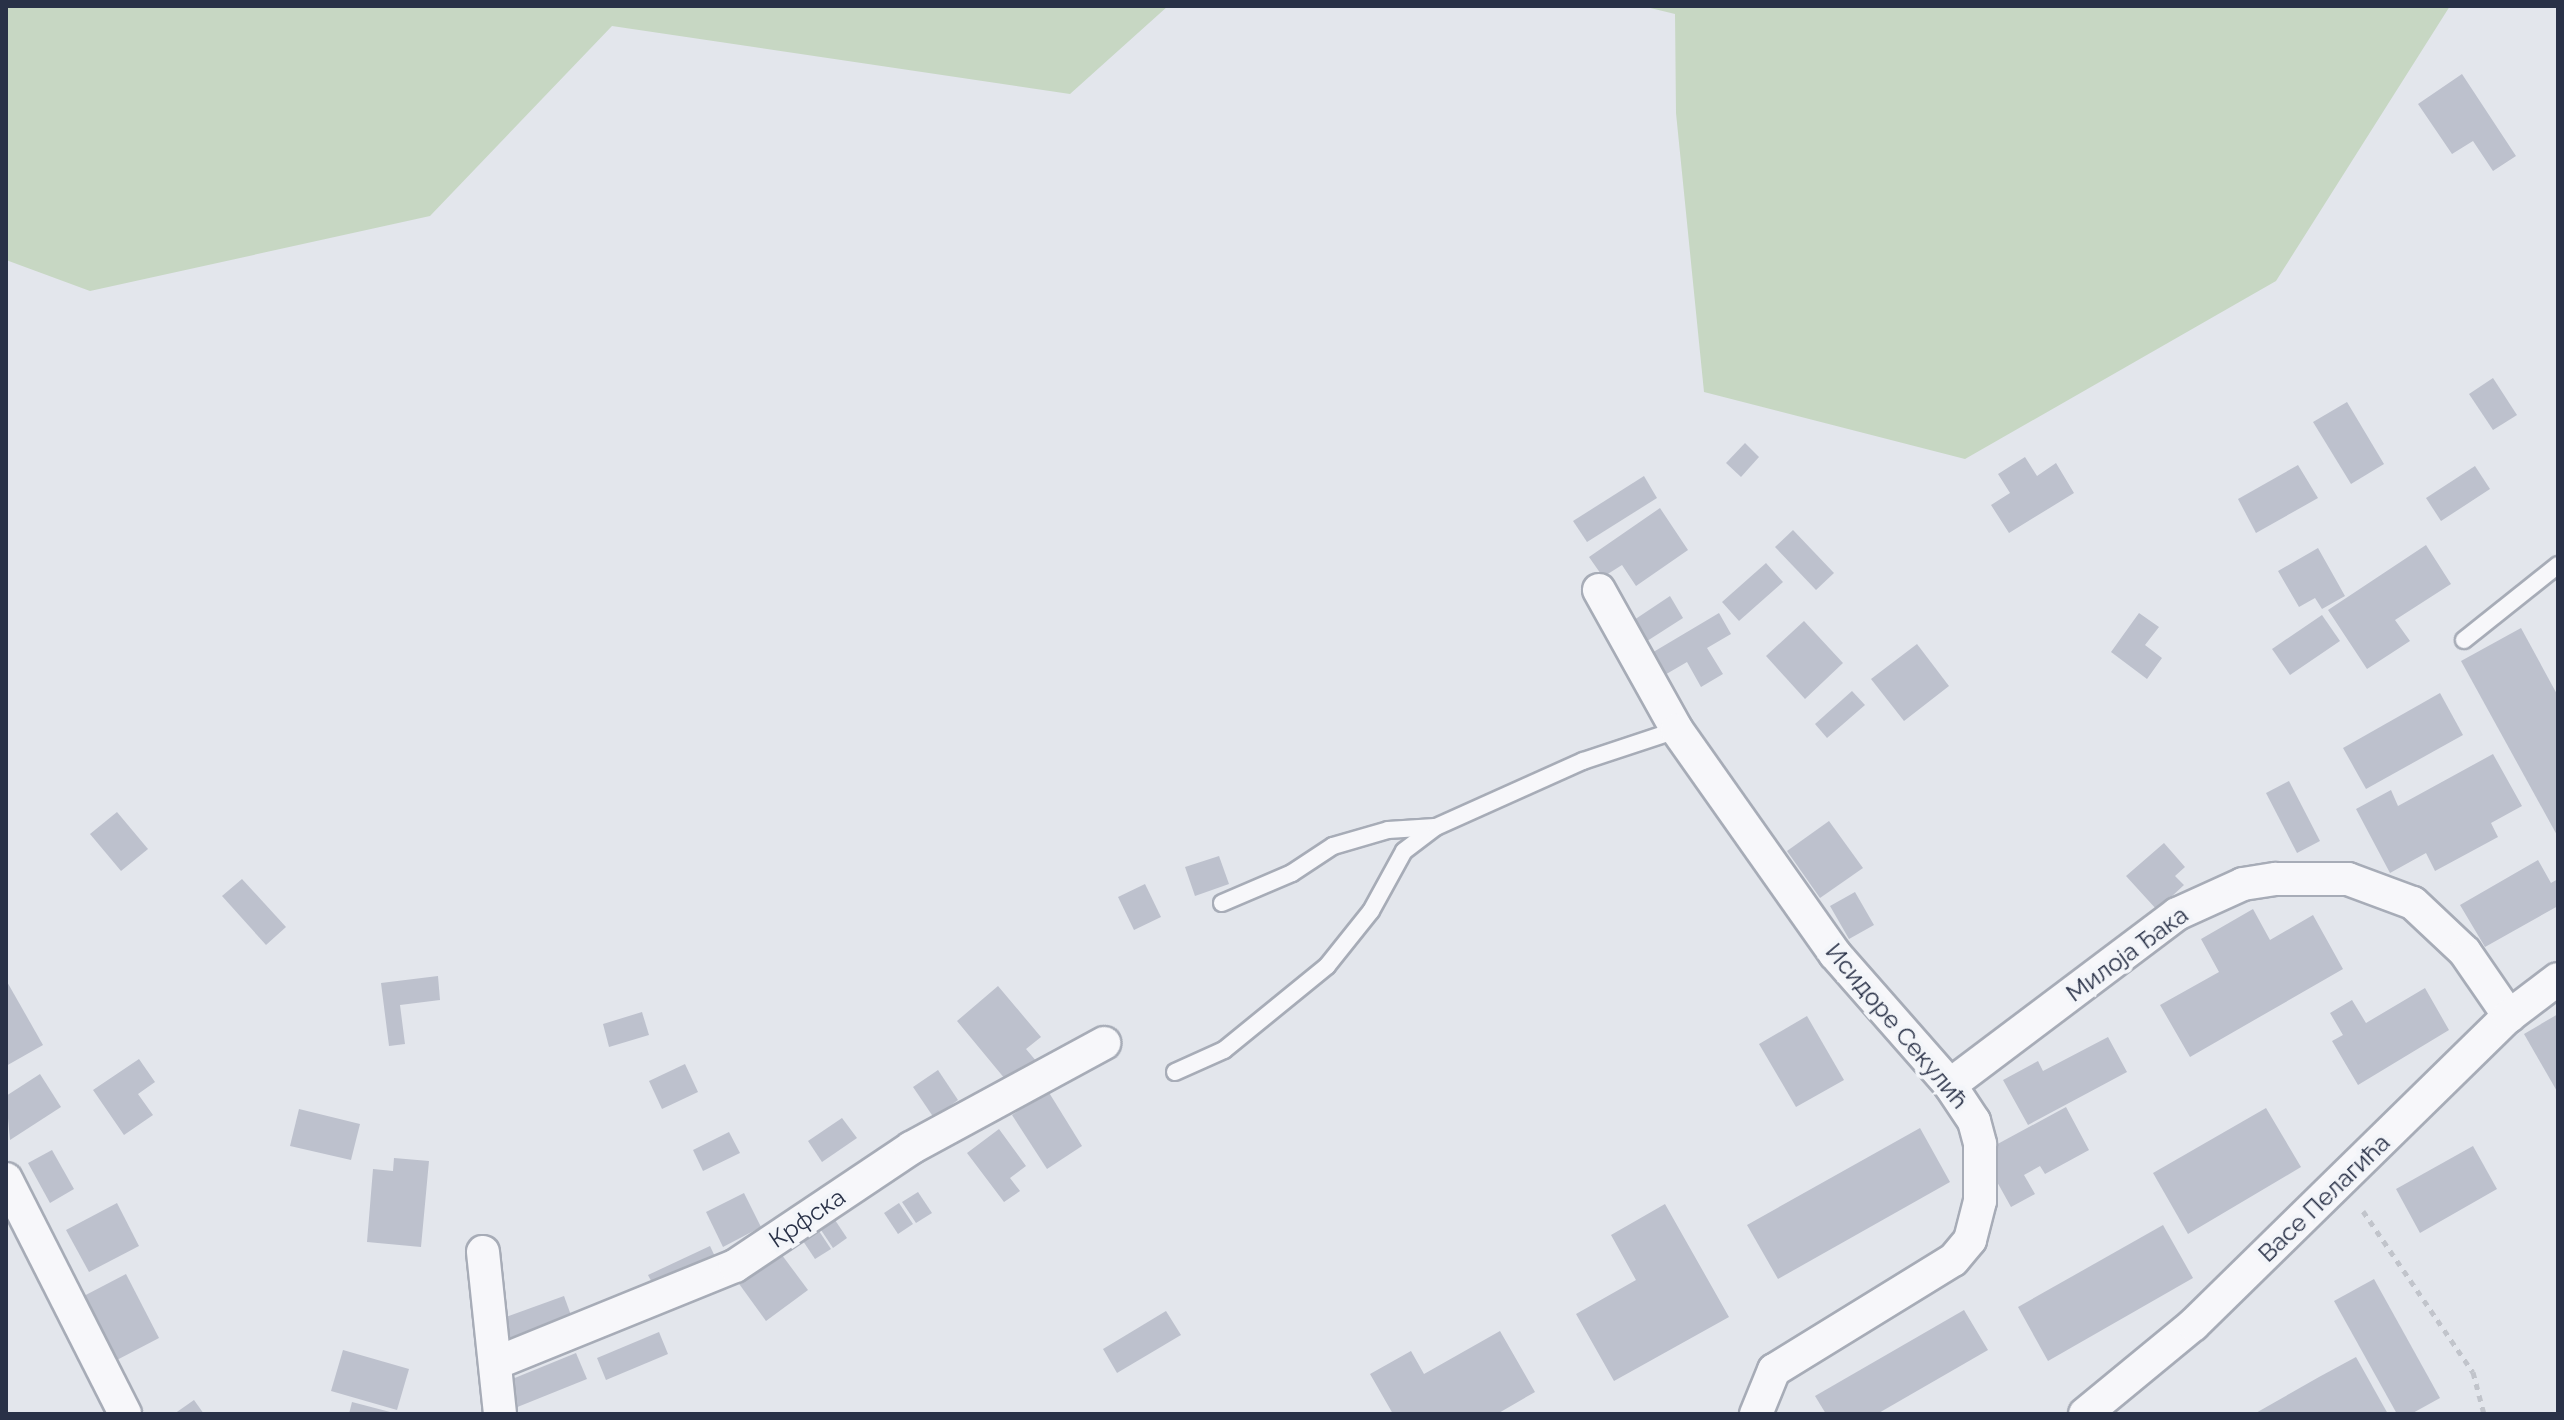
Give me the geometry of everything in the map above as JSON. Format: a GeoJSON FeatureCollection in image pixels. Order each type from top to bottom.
{"type":"FeatureCollection","features":[{"type":"Feature","properties":{"kind":"street","name":"Исидоре Секулић"},"geometry":{"type":"LineString","coordinates":[[1599,590],[1677,730],[1835,954],[1950,1085],[1974,1121],[1980,1144],[1980,1201],[1970,1240],[1953,1260],[1774,1370],[1756,1414]]}},
{"type":"Feature","properties":{"kind":"street","name":"Милоја Ђака"},"geometry":{"type":"LineString","coordinates":[[1950,1085],[2177,914],[2243,884],[2276,879],[2348,879],[2413,903],[2465,952],[2509,1016]]}},
{"type":"Feature","properties":{"kind":"street","name":"Васе Пелагића"},"geometry":{"type":"LineString","coordinates":[[2085,1414],[2193,1325],[2509,1016],[2558,979]]}},
{"type":"Feature","properties":{"kind":"street","name":"Крфска"},"geometry":{"type":"LineString","coordinates":[[496,1363],[735,1266],[911,1148],[1104,1043]]}},
{"type":"Feature","properties":{"kind":"street"},"geometry":{"type":"LineString","coordinates":[[6,1179],[125,1414]]}},
{"type":"Feature","properties":{"kind":"street"},"geometry":{"type":"LineString","coordinates":[[483,1252],[500,1414]]}},
{"type":"Feature","properties":{"kind":"lane"},"geometry":{"type":"LineString","coordinates":[[2464,640],[2558,565]]}},
{"type":"Feature","properties":{"kind":"lane"},"geometry":{"type":"LineString","coordinates":[[1175,1072],[1224,1050],[1327,966],[1371,911],[1404,851],[1436,827],[1583,761],[1677,730]]}},
{"type":"Feature","properties":{"kind":"lane"},"geometry":{"type":"LineString","coordinates":[[1222,903],[1292,873],[1333,846],[1388,830],[1436,827]]}},
{"type":"Feature","properties":{"kind":"path"},"geometry":{"type":"LineString","coordinates":[[2344,1179],[2473,1372],[2484,1414]]}},
{"type":"Feature","properties":{"kind":"green space"},"geometry":{"type":"Polygon","coordinates":[[[6,6],[1168,6],[1070,94],[612,26],[430,216],[90,291],[6,260],[6,6]]]}},
{"type":"Feature","properties":{"kind":"green space"},"geometry":{"type":"Polygon","coordinates":[[[1642,6],[2450,6],[2276,281],[1965,459],[1704,392],[1676,113],[1675,14],[1642,6]]]}},
{"type":"Feature","properties":{"kind":"building"},"geometry":{"type":"Polygon","coordinates":[[[2462,74],[2516,156],[2493,171],[2473,141],[2452,154],[2418,104],[2462,74]]]}},
{"type":"Feature","properties":{"kind":"building"},"geometry":{"type":"Polygon","coordinates":[[[2493,378],[2517,415],[2493,430],[2469,394],[2493,378]]]}},
{"type":"Feature","properties":{"kind":"building"},"geometry":{"type":"Polygon","coordinates":[[[2347,402],[2384,464],[2351,484],[2313,422],[2347,402]]]}},
{"type":"Feature","properties":{"kind":"building"},"geometry":{"type":"Polygon","coordinates":[[[1745,443],[1759,457],[1741,477],[1726,463],[1745,443]]]}},
{"type":"Feature","properties":{"kind":"building"},"geometry":{"type":"Polygon","coordinates":[[[2025,457],[2037,476],[2056,463],[2074,493],[2009,533],[1991,505],[2010,493],[1998,474],[2025,457]]]}},
{"type":"Feature","properties":{"kind":"building"},"geometry":{"type":"Polygon","coordinates":[[[2298,465],[2318,498],[2256,533],[2238,499],[2298,465]]]}},
{"type":"Feature","properties":{"kind":"building"},"geometry":{"type":"Polygon","coordinates":[[[2475,466],[2490,489],[2441,521],[2426,498],[2475,466]]]}},
{"type":"Feature","properties":{"kind":"building"},"geometry":{"type":"Polygon","coordinates":[[[1644,476],[1657,498],[1587,542],[1573,521],[1644,476]]]}},
{"type":"Feature","properties":{"kind":"building"},"geometry":{"type":"Polygon","coordinates":[[[1660,508],[1688,550],[1636,586],[1622,565],[1603,577],[1589,557],[1660,508]]]}},
{"type":"Feature","properties":{"kind":"building"},"geometry":{"type":"Polygon","coordinates":[[[1793,530],[1834,573],[1816,590],[1775,547],[1793,530]]]}},
{"type":"Feature","properties":{"kind":"building"},"geometry":{"type":"Polygon","coordinates":[[[2426,545],[2451,584],[2395,620],[2410,641],[2367,669],[2328,610],[2426,545]]]}},
{"type":"Feature","properties":{"kind":"building"},"geometry":{"type":"Polygon","coordinates":[[[2318,548],[2345,596],[2322,609],[2315,598],[2299,607],[2278,571],[2318,548]]]}},
{"type":"Feature","properties":{"kind":"building"},"geometry":{"type":"Polygon","coordinates":[[[1766,563],[1783,582],[1739,621],[1722,602],[1766,563]]]}},
{"type":"Feature","properties":{"kind":"building"},"geometry":{"type":"Polygon","coordinates":[[[1670,596],[1683,618],[1644,643],[1631,622],[1670,596]]]}},
{"type":"Feature","properties":{"kind":"building"},"geometry":{"type":"Polygon","coordinates":[[[1719,613],[1731,634],[1707,648],[1723,674],[1701,687],[1687,662],[1663,676],[1650,654],[1719,613]]]}},
{"type":"Feature","properties":{"kind":"building"},"geometry":{"type":"Polygon","coordinates":[[[2139,613],[2159,627],[2145,645],[2162,658],[2147,679],[2111,652],[2139,613]]]}},
{"type":"Feature","properties":{"kind":"building"},"geometry":{"type":"Polygon","coordinates":[[[2322,615],[2340,641],[2290,675],[2272,649],[2322,615]]]}},
{"type":"Feature","properties":{"kind":"building"},"geometry":{"type":"Polygon","coordinates":[[[1804,621],[1843,663],[1805,699],[1766,656],[1804,621]]]}},
{"type":"Feature","properties":{"kind":"building"},"geometry":{"type":"Polygon","coordinates":[[[2521,628],[2558,696],[2558,837],[2461,661],[2521,628]]]}},
{"type":"Feature","properties":{"kind":"building"},"geometry":{"type":"Polygon","coordinates":[[[1917,644],[1949,686],[1904,721],[1871,679],[1917,644]]]}},
{"type":"Feature","properties":{"kind":"building"},"geometry":{"type":"Polygon","coordinates":[[[1852,691],[1865,705],[1827,738],[1815,724],[1852,691]]]}},
{"type":"Feature","properties":{"kind":"building"},"geometry":{"type":"Polygon","coordinates":[[[2440,693],[2463,735],[2366,789],[2343,748],[2440,693]]]}},
{"type":"Feature","properties":{"kind":"building"},"geometry":{"type":"Polygon","coordinates":[[[2493,754],[2522,806],[2491,823],[2498,837],[2435,871],[2426,853],[2390,873],[2356,809],[2391,790],[2398,806],[2493,754]]]}},
{"type":"Feature","properties":{"kind":"building"},"geometry":{"type":"Polygon","coordinates":[[[2289,781],[2320,841],[2297,853],[2266,793],[2289,781]]]}},
{"type":"Feature","properties":{"kind":"building"},"geometry":{"type":"Polygon","coordinates":[[[117,812],[148,849],[121,871],[90,834],[117,812]]]}},
{"type":"Feature","properties":{"kind":"building"},"geometry":{"type":"Polygon","coordinates":[[[1829,821],[1863,868],[1820,898],[1787,851],[1829,821]]]}},
{"type":"Feature","properties":{"kind":"building"},"geometry":{"type":"Polygon","coordinates":[[[2164,843],[2185,867],[2175,876],[2184,885],[2157,910],[2126,876],[2164,843]]]}},
{"type":"Feature","properties":{"kind":"building"},"geometry":{"type":"Polygon","coordinates":[[[1219,856],[1229,884],[1195,896],[1185,867],[1219,856]]]}},
{"type":"Feature","properties":{"kind":"building"},"geometry":{"type":"Polygon","coordinates":[[[2538,860],[2551,883],[2558,879],[2558,906],[2485,947],[2460,905],[2538,860]]]}},
{"type":"Feature","properties":{"kind":"building"},"geometry":{"type":"Polygon","coordinates":[[[242,879],[286,927],[266,945],[222,896],[242,879]]]}},
{"type":"Feature","properties":{"kind":"building"},"geometry":{"type":"Polygon","coordinates":[[[1145,884],[1161,917],[1134,930],[1118,897],[1145,884]]]}},
{"type":"Feature","properties":{"kind":"building"},"geometry":{"type":"Polygon","coordinates":[[[1855,892],[1874,925],[1849,939],[1830,906],[1855,892]]]}},
{"type":"Feature","properties":{"kind":"building"},"geometry":{"type":"Polygon","coordinates":[[[2253,909],[2270,940],[2313,915],[2343,969],[2190,1057],[2160,1005],[2219,972],[2201,939],[2253,909]]]}},
{"type":"Feature","properties":{"kind":"building"},"geometry":{"type":"Polygon","coordinates":[[[438,976],[440,1000],[400,1005],[405,1044],[389,1046],[381,983],[438,976]]]}},
{"type":"Feature","properties":{"kind":"building"},"geometry":{"type":"Polygon","coordinates":[[[6,980],[43,1045],[6,1066],[6,980]]]}},
{"type":"Feature","properties":{"kind":"building"},"geometry":{"type":"Polygon","coordinates":[[[998,986],[1041,1037],[1026,1049],[1037,1062],[1010,1085],[957,1021],[998,986]]]}},
{"type":"Feature","properties":{"kind":"building"},"geometry":{"type":"Polygon","coordinates":[[[2425,988],[2449,1030],[2358,1085],[2332,1041],[2343,1035],[2330,1013],[2352,1000],[2366,1023],[2425,988]]]}},
{"type":"Feature","properties":{"kind":"building"},"geometry":{"type":"Polygon","coordinates":[[[642,1012],[649,1035],[609,1047],[603,1024],[642,1012]]]}},
{"type":"Feature","properties":{"kind":"building"},"geometry":{"type":"Polygon","coordinates":[[[2558,1014],[2558,1093],[2524,1034],[2558,1014]]]}},
{"type":"Feature","properties":{"kind":"building"},"geometry":{"type":"Polygon","coordinates":[[[1807,1016],[1844,1080],[1796,1107],[1759,1044],[1807,1016]]]}},
{"type":"Feature","properties":{"kind":"building"},"geometry":{"type":"Polygon","coordinates":[[[2108,1037],[2127,1072],[2028,1125],[2003,1080],[2038,1061],[2043,1071],[2108,1037]]]}},
{"type":"Feature","properties":{"kind":"building"},"geometry":{"type":"Polygon","coordinates":[[[139,1059],[155,1082],[138,1094],[153,1115],[124,1135],[93,1090],[139,1059]]]}},
{"type":"Feature","properties":{"kind":"building"},"geometry":{"type":"Polygon","coordinates":[[[685,1064],[698,1092],[662,1109],[649,1081],[685,1064]]]}},
{"type":"Feature","properties":{"kind":"building"},"geometry":{"type":"Polygon","coordinates":[[[938,1070],[958,1100],[934,1118],[913,1087],[938,1070]]]}},
{"type":"Feature","properties":{"kind":"building"},"geometry":{"type":"Polygon","coordinates":[[[40,1074],[61,1107],[10,1140],[6,1096],[40,1074]]]}},
{"type":"Feature","properties":{"kind":"building"},"geometry":{"type":"Polygon","coordinates":[[[1048,1091],[1082,1146],[1047,1169],[1012,1115],[1048,1091]]]}},
{"type":"Feature","properties":{"kind":"building"},"geometry":{"type":"Polygon","coordinates":[[[2066,1107],[2089,1150],[2045,1174],[2040,1166],[2024,1175],[2035,1194],[2011,1207],[1981,1153],[2066,1107]]]}},
{"type":"Feature","properties":{"kind":"building"},"geometry":{"type":"Polygon","coordinates":[[[2266,1108],[2301,1167],[2188,1234],[2153,1173],[2266,1108]]]}},
{"type":"Feature","properties":{"kind":"building"},"geometry":{"type":"Polygon","coordinates":[[[299,1109],[360,1124],[351,1160],[290,1146],[299,1109]]]}},
{"type":"Feature","properties":{"kind":"building"},"geometry":{"type":"Polygon","coordinates":[[[842,1118],[857,1138],[822,1162],[808,1141],[842,1118]]]}},
{"type":"Feature","properties":{"kind":"building"},"geometry":{"type":"Polygon","coordinates":[[[1920,1128],[1950,1182],[1778,1279],[1747,1225],[1920,1128]]]}},
{"type":"Feature","properties":{"kind":"building"},"geometry":{"type":"Polygon","coordinates":[[[999,1129],[1026,1166],[1010,1178],[1020,1191],[1004,1202],[967,1153],[999,1129]]]}},
{"type":"Feature","properties":{"kind":"building"},"geometry":{"type":"Polygon","coordinates":[[[729,1132],[740,1153],[703,1171],[693,1150],[729,1132]]]}},
{"type":"Feature","properties":{"kind":"building"},"geometry":{"type":"Polygon","coordinates":[[[2473,1146],[2497,1189],[2420,1233],[2396,1189],[2473,1146]]]}},
{"type":"Feature","properties":{"kind":"building"},"geometry":{"type":"Polygon","coordinates":[[[52,1150],[74,1189],[50,1203],[28,1163],[52,1150]]]}},
{"type":"Feature","properties":{"kind":"building"},"geometry":{"type":"Polygon","coordinates":[[[394,1158],[429,1161],[421,1247],[367,1242],[373,1169],[393,1171],[394,1158]]]}},
{"type":"Feature","properties":{"kind":"building"},"geometry":{"type":"Polygon","coordinates":[[[918,1192],[932,1213],[916,1223],[902,1202],[918,1192]]]}},
{"type":"Feature","properties":{"kind":"building"},"geometry":{"type":"Polygon","coordinates":[[[744,1193],[761,1227],[723,1247],[706,1212],[744,1193]]]}},
{"type":"Feature","properties":{"kind":"building"},"geometry":{"type":"Polygon","coordinates":[[[117,1203],[139,1246],[89,1272],[66,1230],[117,1203]]]}},
{"type":"Feature","properties":{"kind":"building"},"geometry":{"type":"Polygon","coordinates":[[[899,1203],[913,1224],[898,1234],[884,1213],[899,1203]]]}},
{"type":"Feature","properties":{"kind":"building"},"geometry":{"type":"Polygon","coordinates":[[[1665,1204],[1729,1317],[1614,1381],[1576,1314],[1636,1280],[1611,1235],[1665,1204]]]}},
{"type":"Feature","properties":{"kind":"building"},"geometry":{"type":"Polygon","coordinates":[[[833,1217],[847,1238],[833,1248],[819,1227],[833,1217]]]}},
{"type":"Feature","properties":{"kind":"building"},"geometry":{"type":"Polygon","coordinates":[[[2163,1225],[2193,1278],[2048,1361],[2018,1307],[2163,1225]]]}},
{"type":"Feature","properties":{"kind":"building"},"geometry":{"type":"Polygon","coordinates":[[[817,1228],[831,1249],[815,1259],[801,1238],[817,1228]]]}},
{"type":"Feature","properties":{"kind":"building"},"geometry":{"type":"Polygon","coordinates":[[[710,1246],[720,1267],[659,1296],[648,1275],[710,1246]]]}},
{"type":"Feature","properties":{"kind":"building"},"geometry":{"type":"Polygon","coordinates":[[[779,1251],[808,1290],[766,1321],[737,1281],[779,1251]]]}},
{"type":"Feature","properties":{"kind":"building"},"geometry":{"type":"Polygon","coordinates":[[[126,1274],[159,1338],[113,1362],[80,1298],[126,1274]]]}},
{"type":"Feature","properties":{"kind":"building"},"geometry":{"type":"Polygon","coordinates":[[[2374,1279],[2440,1398],[2411,1414],[2397,1414],[2334,1301],[2374,1279]]]}},
{"type":"Feature","properties":{"kind":"building"},"geometry":{"type":"Polygon","coordinates":[[[564,1296],[572,1318],[508,1342],[500,1319],[564,1296]]]}},
{"type":"Feature","properties":{"kind":"building"},"geometry":{"type":"Polygon","coordinates":[[[1964,1310],[1988,1350],[1877,1414],[1826,1414],[1815,1396],[1964,1310]]]}},
{"type":"Feature","properties":{"kind":"building"},"geometry":{"type":"Polygon","coordinates":[[[1166,1311],[1181,1335],[1117,1373],[1103,1349],[1166,1311]]]}},
{"type":"Feature","properties":{"kind":"building"},"geometry":{"type":"Polygon","coordinates":[[[1500,1331],[1535,1392],[1497,1414],[1393,1414],[1370,1374],[1411,1351],[1424,1374],[1500,1331]]]}},
{"type":"Feature","properties":{"kind":"building"},"geometry":{"type":"Polygon","coordinates":[[[659,1332],[668,1354],[606,1380],[597,1358],[659,1332]]]}},
{"type":"Feature","properties":{"kind":"building"},"geometry":{"type":"Polygon","coordinates":[[[343,1350],[409,1369],[397,1410],[331,1391],[343,1350]]]}},
{"type":"Feature","properties":{"kind":"building"},"geometry":{"type":"Polygon","coordinates":[[[576,1353],[587,1379],[515,1408],[505,1382],[576,1353]]]}},
{"type":"Feature","properties":{"kind":"building"},"geometry":{"type":"Polygon","coordinates":[[[2356,1357],[2388,1414],[2254,1414],[2319,1377],[2356,1357]]]}},
{"type":"Feature","properties":{"kind":"building"},"geometry":{"type":"Polygon","coordinates":[[[194,1400],[204,1414],[174,1414],[194,1400]]]}},
{"type":"Feature","properties":{"kind":"building"},"geometry":{"type":"Polygon","coordinates":[[[352,1402],[394,1413],[394,1414],[349,1414],[352,1402]]]}}]}
